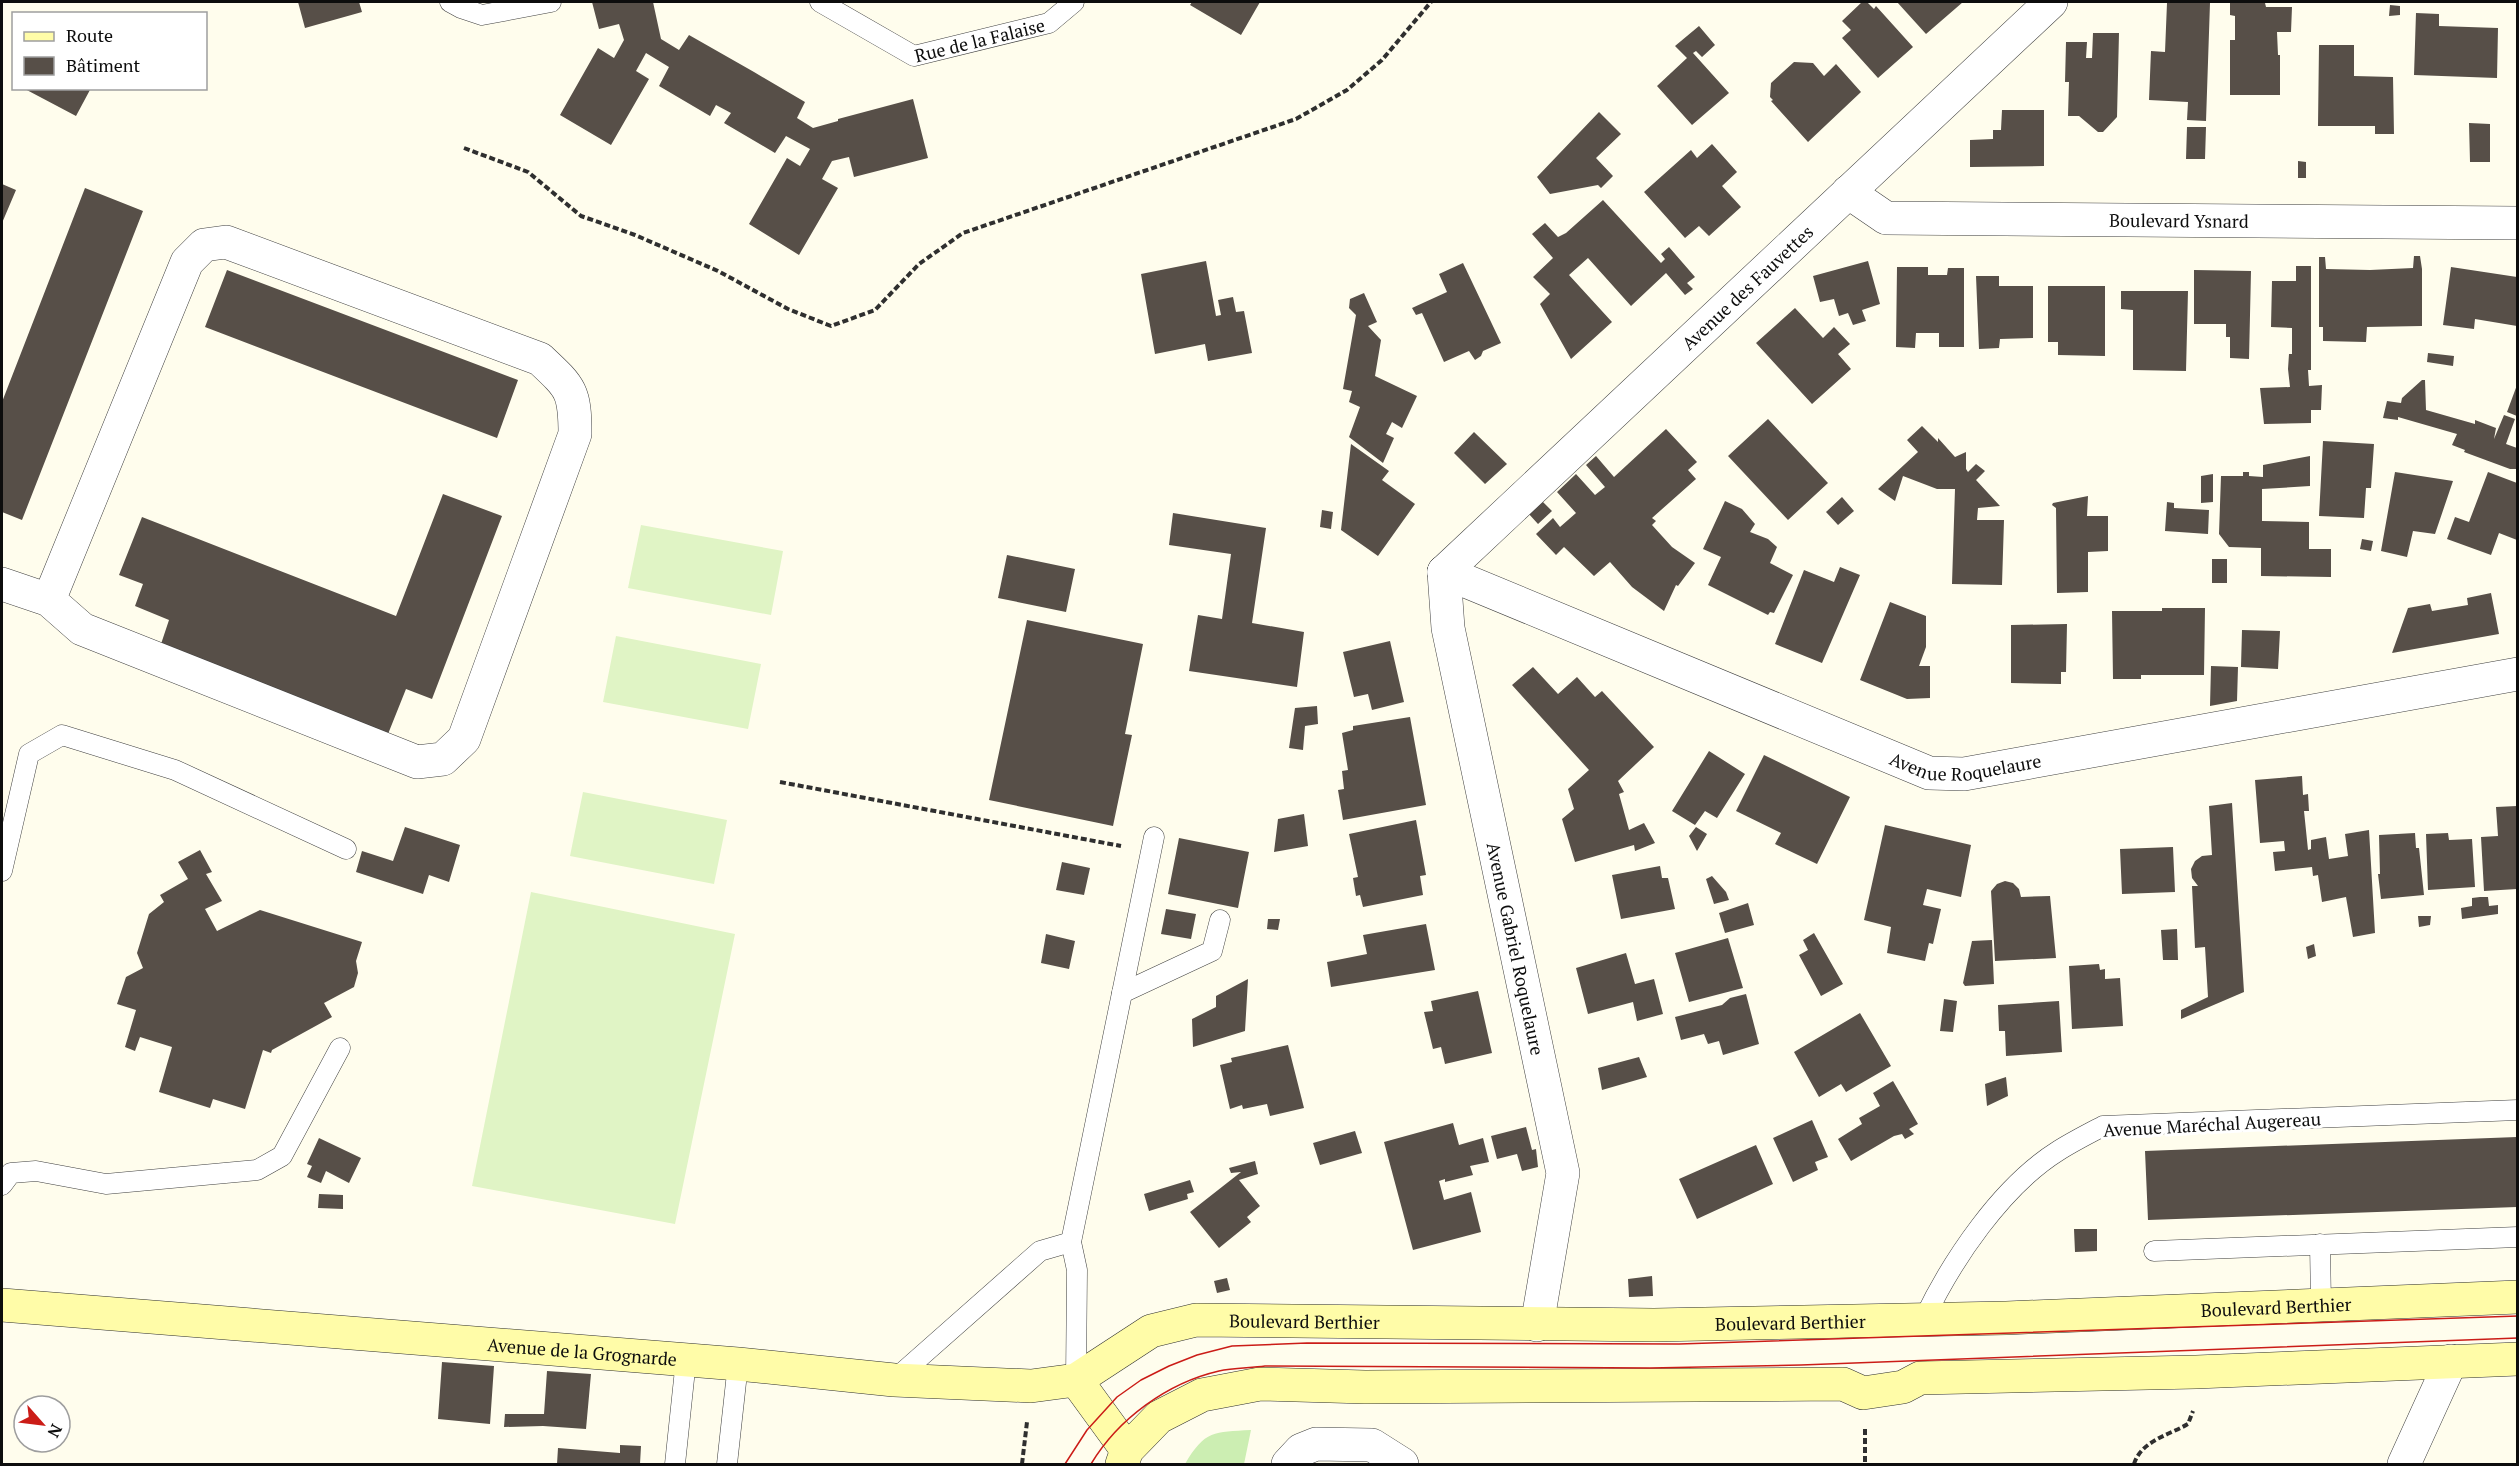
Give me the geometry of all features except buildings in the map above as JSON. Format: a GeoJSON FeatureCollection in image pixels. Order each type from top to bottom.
{"type":"FeatureCollection","features":[{"type":"Feature","properties":{"kind":"street","name":"Avenue des Fauvettes"},"geometry":{"type":"LineString","coordinates":[[1444,572],[2051,2]]}},
{"type":"Feature","properties":{"kind":"street","name":"Boulevard Ysnard"},"geometry":{"type":"LineString","coordinates":[[1848,192],[1886,218],[2517,223]]}},
{"type":"Feature","properties":{"kind":"street"},"geometry":{"type":"LineString","coordinates":[[2,584],[49,600],[82,629],[417,762],[442,759],[464,739],[575,434],[575,404],[565,382],[540,359],[226,242],[204,245],[187,262],[49,600]]}},
{"type":"Feature","properties":{"kind":"street","name":"Avenue Roquelaure"},"geometry":{"type":"LineString","coordinates":[[1444,572],[1929,773],[1964,774],[2517,674]]}},
{"type":"Feature","properties":{"kind":"street","name":"Avenue Gabriel Roquelaure"},"geometry":{"type":"LineString","coordinates":[[1444,572],[1448,628],[1563,1173],[1537,1325]]}},
{"type":"Feature","properties":{"kind":"street","name":"Boulevard Berthier"},"geometry":{"type":"LineString","coordinates":[[1076,1380],[1150,1331],[1196,1320],[1654,1325],[1924,1319],[2517,1297]]}},
{"type":"Feature","properties":{"kind":"street","name":"Avenue de la Grognarde"},"geometry":{"type":"LineString","coordinates":[[2,1305],[738,1364],[894,1380],[1031,1386],[1076,1380]]}},
{"type":"Feature","properties":{"kind":"street"},"geometry":{"type":"LineString","coordinates":[[1076,1380],[1125,1457],[1159,1417],[1202,1395],[1260,1384],[1365,1387],[1843,1384],[1863,1393],[1903,1387],[1920,1378],[2196,1372],[2517,1359]]}},
{"type":"Feature","properties":{"kind":"street"},"geometry":{"type":"LineString","coordinates":[[2404,1464],[2451,1361]]}},
{"type":"Feature","properties":{"kind":"street"},"geometry":{"type":"LineString","coordinates":[[1288,1464],[1301,1450],[1316,1444],[1372,1445],[1402,1464]]}},
{"type":"Feature","properties":{"kind":"lane"},"geometry":{"type":"LineString","coordinates":[[450,2],[482,15],[551,2]]}},
{"type":"Feature","properties":{"kind":"lane","name":"Rue de la Falaise"},"geometry":{"type":"LineString","coordinates":[[820,2],[914,56],[1049,23],[1074,2]]}},
{"type":"Feature","properties":{"kind":"lane"},"geometry":{"type":"LineString","coordinates":[[2,871],[29,754],[62,735],[175,770],[346,849]]}},
{"type":"Feature","properties":{"kind":"lane"},"geometry":{"type":"LineString","coordinates":[[1076,1380],[1077,1270],[1071,1242],[1152,844]]}},
{"type":"Feature","properties":{"kind":"lane"},"geometry":{"type":"LineString","coordinates":[[1122,993],[1212,951],[1220,920]]}},
{"type":"Feature","properties":{"kind":"lane"},"geometry":{"type":"LineString","coordinates":[[2,1185],[11,1173],[36,1170],[106,1184],[257,1170],[282,1156],[340,1047]]}},
{"type":"Feature","properties":{"kind":"lane","name":"Avenue Maréchal Augereau"},"geometry":{"type":"LineString","coordinates":[[1924,1319],[1942,1282],[2007,1192],[2056,1151],[2103,1126],[2517,1110]]}},
{"type":"Feature","properties":{"kind":"lane"},"geometry":{"type":"LineString","coordinates":[[2154,1251],[2517,1237]]}},
{"type":"Feature","properties":{"kind":"lane"},"geometry":{"type":"LineString","coordinates":[[894,1380],[1040,1251],[1071,1242]]}},
{"type":"Feature","properties":{"kind":"lane"},"geometry":{"type":"LineString","coordinates":[[2320,1244],[2321,1305]]}},
{"type":"Feature","properties":{"kind":"lane"},"geometry":{"type":"LineString","coordinates":[[675,1464],[686,1360]]}},
{"type":"Feature","properties":{"kind":"lane"},"geometry":{"type":"LineString","coordinates":[[727,1464],[738,1364]]}},
{"type":"Feature","properties":{"kind":"path"},"geometry":{"type":"LineString","coordinates":[[464,148],[528,172],[580,216],[634,235],[718,271],[788,309],[831,326],[875,310],[919,264],[963,233],[1296,118],[1347,90],[1382,60],[1431,2]]}},
{"type":"Feature","properties":{"kind":"path"},"geometry":{"type":"LineString","coordinates":[[780,782],[1152,844]]}},
{"type":"Feature","properties":{"kind":"path"},"geometry":{"type":"LineString","coordinates":[[2134,1464],[2146,1445],[2188,1424],[2196,1404]]}},
{"type":"Feature","properties":{"kind":"path"},"geometry":{"type":"LineString","coordinates":[[1865,1423],[1865,1464]]}},
{"type":"Feature","properties":{"kind":"green space"},"geometry":{"type":"Polygon","coordinates":[[[641,525],[783,551],[771,615],[628,588],[641,525]]]}},
{"type":"Feature","properties":{"kind":"green space"},"geometry":{"type":"Polygon","coordinates":[[[616,636],[761,664],[748,729],[603,702],[616,636]]]}},
{"type":"Feature","properties":{"kind":"green space"},"geometry":{"type":"Polygon","coordinates":[[[583,792],[727,820],[714,884],[570,856],[583,792]]]}},
{"type":"Feature","properties":{"kind":"green space"},"geometry":{"type":"Polygon","coordinates":[[[531,892],[735,934],[675,1224],[472,1186],[531,892]]]}},
{"type":"Feature","properties":{"kind":"green space"},"geometry":{"type":"Polygon","coordinates":[[[1251,1430],[1244,1464],[1185,1464],[1199,1445],[1212,1435],[1228,1431],[1251,1430]]]}},
{"type":"Feature","properties":{"kind":"tram line"},"geometry":{"type":"LineString","coordinates":[[1065,1464],[1087,1430],[1117,1397],[1141,1380],[1197,1355],[1232,1346],[1307,1343],[1679,1344],[2518,1316]]}},
{"type":"Feature","properties":{"kind":"tram line"},"geometry":{"type":"LineString","coordinates":[[1091,1464],[1115,1432],[1146,1405],[1181,1384],[1230,1369],[1265,1366],[1650,1368],[1801,1365],[2518,1338]]}}]}
